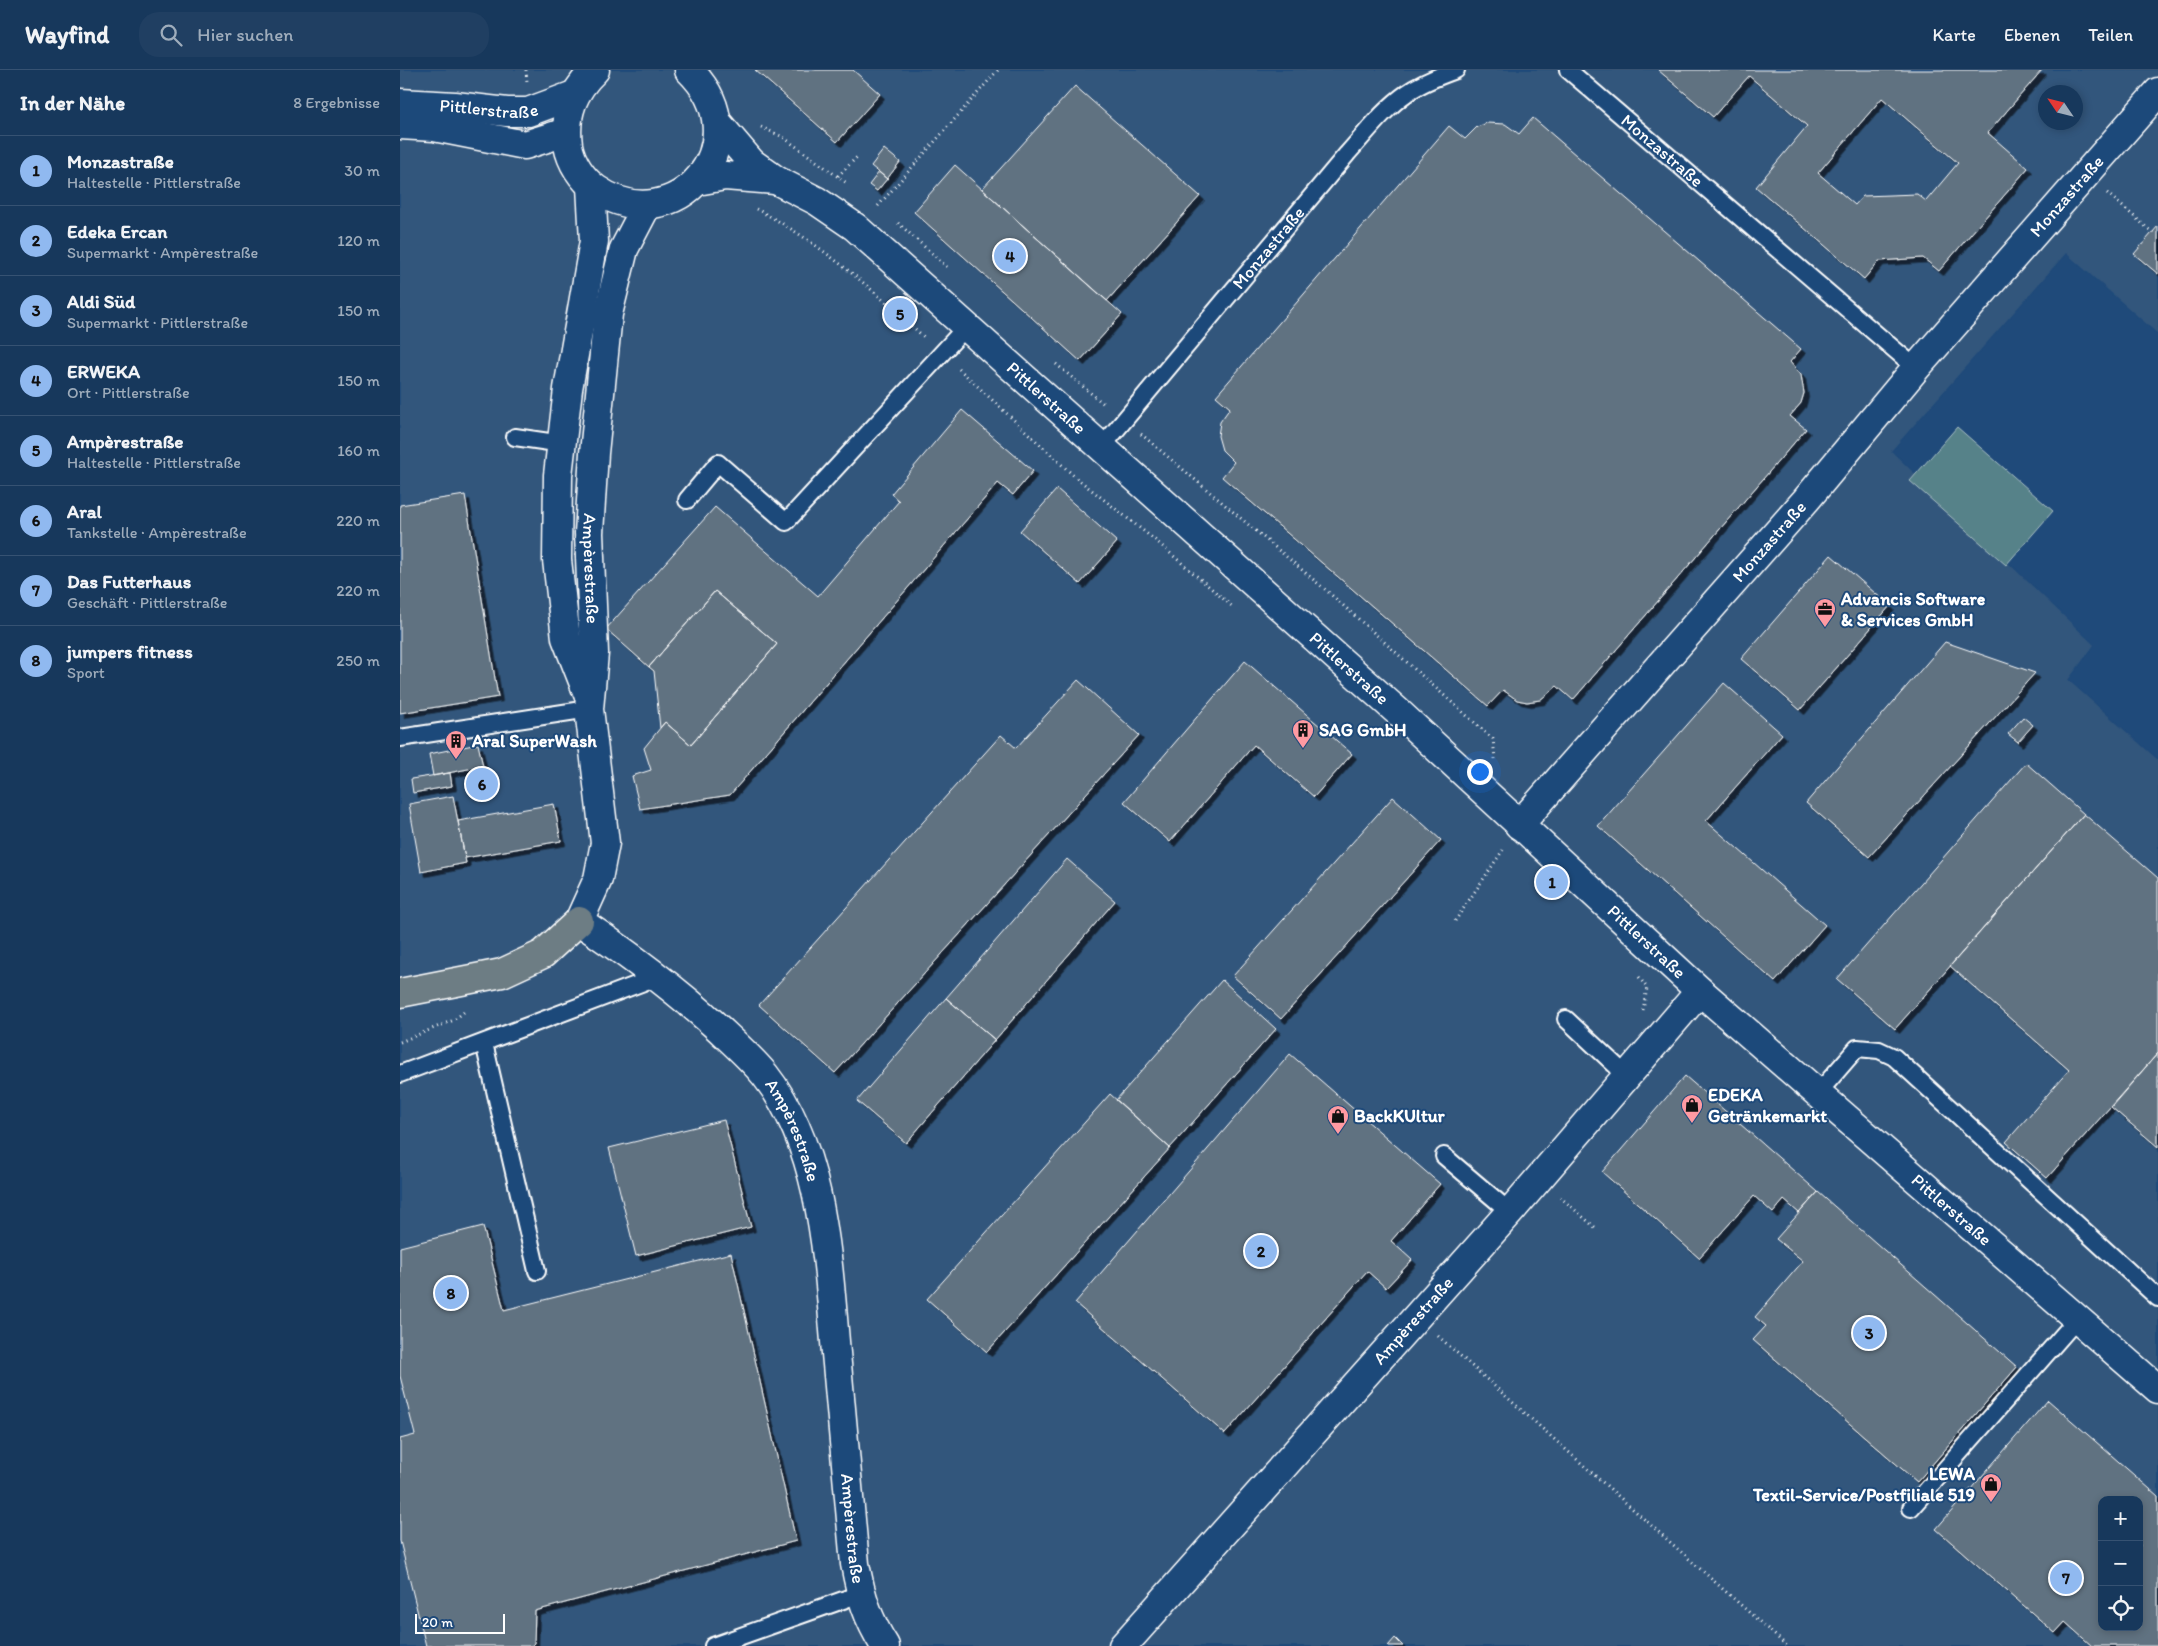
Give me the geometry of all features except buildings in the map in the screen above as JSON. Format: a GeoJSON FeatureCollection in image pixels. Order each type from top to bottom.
{"type":"FeatureCollection","features":[{"type":"Feature","properties":{"kind":"main road"},"geometry":{"type":"LineString","coordinates":[[400,993],[502,973],[543,954],[579,921]]}},
{"type":"Feature","properties":{"kind":"street"},"geometry":{"type":"LineString","coordinates":[[595,70],[583,81],[574,95],[567,119],[566,132],[570,152],[578,170],[591,186],[608,197],[626,204],[647,205],[666,201],[682,193],[697,181],[709,163],[716,144],[717,122],[713,102],[702,83],[689,70]]}},
{"type":"Feature","properties":{"kind":"street","name":"Monzastraße"},"geometry":{"type":"LineString","coordinates":[[1519,825],[1806,500],[1916,368],[2158,92]]}},
{"type":"Feature","properties":{"kind":"street","name":"Pittlerstraße"},"geometry":{"type":"LineString","coordinates":[[400,103],[528,112],[574,95]]}},
{"type":"Feature","properties":{"kind":"street","name":"Pittlerstraße"},"geometry":{"type":"LineString","coordinates":[[717,122],[752,163],[776,180],[817,201],[855,227],[1397,711],[1700,990],[2158,1389]]}},
{"type":"Feature","properties":{"kind":"street","name":"Pittlerstraße"},"geometry":{"type":"LineString","coordinates":[[400,125],[434,127],[525,145],[566,132]]}},
{"type":"Feature","properties":{"kind":"street","name":"Pittlerstraße"},"geometry":{"type":"LineString","coordinates":[[697,181],[725,176],[776,180]]}},
{"type":"Feature","properties":{"kind":"street","name":"Ampèrestraße"},"geometry":{"type":"LineString","coordinates":[[590,705],[566,638],[557,560],[558,475],[568,389],[594,240],[591,186]]}},
{"type":"Feature","properties":{"kind":"street","name":"Ampèrestraße"},"geometry":{"type":"LineString","coordinates":[[647,205],[624,249],[608,314],[594,453],[590,533],[594,653],[590,705],[605,842],[598,879],[579,921],[657,976],[736,1044],[765,1076],[788,1114],[798,1135],[819,1207],[826,1248],[854,1554],[860,1594],[871,1624],[886,1646]]}},
{"type":"Feature","properties":{"kind":"street","name":"Ampèrestraße"},"geometry":{"type":"LineString","coordinates":[[562,441],[580,446],[576,500],[579,640],[592,671]]}},
{"type":"Feature","properties":{"kind":"street","name":"Ampèrestraße"},"geometry":{"type":"LineString","coordinates":[[1123,1646],[1417,1318],[1700,990]]}},
{"type":"Feature","properties":{"kind":"lane","name":"Monzastraße"},"geometry":{"type":"LineString","coordinates":[[1101,448],[1347,154],[1385,113],[1407,93],[1431,80],[1456,70]]}},
{"type":"Feature","properties":{"kind":"lane","name":"Monzastraße"},"geometry":{"type":"LineString","coordinates":[[1568,70],[1916,368]]}},
{"type":"Feature","properties":{"kind":"lane"},"geometry":{"type":"LineString","coordinates":[[687,500],[718,464],[786,522],[966,327]]}},
{"type":"Feature","properties":{"kind":"lane"},"geometry":{"type":"LineString","coordinates":[[515,437],[549,442],[562,441]]}},
{"type":"Feature","properties":{"kind":"lane"},"geometry":{"type":"LineString","coordinates":[[400,738],[590,705]]}},
{"type":"Feature","properties":{"kind":"lane"},"geometry":{"type":"LineString","coordinates":[[400,1074],[657,976]]}},
{"type":"Feature","properties":{"kind":"lane"},"geometry":{"type":"LineString","coordinates":[[1566,1019],[1627,1076]]}},
{"type":"Feature","properties":{"kind":"lane"},"geometry":{"type":"LineString","coordinates":[[484,1043],[537,1271]]}},
{"type":"Feature","properties":{"kind":"lane"},"geometry":{"type":"LineString","coordinates":[[1818,1093],[1857,1048],[1879,1050],[1894,1057],[2158,1298]]}},
{"type":"Feature","properties":{"kind":"lane"},"geometry":{"type":"LineString","coordinates":[[1444,1156],[1510,1212]]}},
{"type":"Feature","properties":{"kind":"lane"},"geometry":{"type":"LineString","coordinates":[[1911,1508],[2077,1319]]}},
{"type":"Feature","properties":{"kind":"lane"},"geometry":{"type":"LineString","coordinates":[[713,1646],[860,1594]]}},
{"type":"Feature","properties":{"kind":"path"},"geometry":{"type":"LineString","coordinates":[[878,206],[998,70]]}},
{"type":"Feature","properties":{"kind":"path"},"geometry":{"type":"LineString","coordinates":[[759,126],[783,137],[851,186]]}},
{"type":"Feature","properties":{"kind":"path"},"geometry":{"type":"LineString","coordinates":[[838,176],[857,156]]}},
{"type":"Feature","properties":{"kind":"path"},"geometry":{"type":"LineString","coordinates":[[2086,175],[2153,233]]}},
{"type":"Feature","properties":{"kind":"path"},"geometry":{"type":"LineString","coordinates":[[871,201],[885,212]]}},
{"type":"Feature","properties":{"kind":"path"},"geometry":{"type":"LineString","coordinates":[[750,206],[804,238],[844,267],[942,354],[1074,476],[1155,540],[1238,612]]}},
{"type":"Feature","properties":{"kind":"path"},"geometry":{"type":"LineString","coordinates":[[892,218],[948,268]]}},
{"type":"Feature","properties":{"kind":"path"},"geometry":{"type":"LineString","coordinates":[[1050,359],[1172,459],[1320,585],[1494,739],[1494,759],[1501,765]]}},
{"type":"Feature","properties":{"kind":"path"},"geometry":{"type":"LineString","coordinates":[[1496,844],[1509,856]]}},
{"type":"Feature","properties":{"kind":"path"},"geometry":{"type":"LineString","coordinates":[[1455,921],[1503,850]]}},
{"type":"Feature","properties":{"kind":"path"},"geometry":{"type":"LineString","coordinates":[[1637,975],[1647,988],[1642,1017]]}},
{"type":"Feature","properties":{"kind":"path"},"geometry":{"type":"LineString","coordinates":[[1539,1178],[1597,1229]]}},
{"type":"Feature","properties":{"kind":"path"},"geometry":{"type":"LineString","coordinates":[[1417,1318],[1788,1646]]}},
{"type":"Feature","properties":{"kind":"shaded area"},"geometry":{"type":"Polygon","coordinates":[[[400,70],[2158,70],[2158,334],[2066,253],[1891,451],[2094,645],[2068,680],[2158,760],[2158,1646],[400,1646],[400,70]]]}},
{"type":"Feature","properties":{"kind":"green space"},"geometry":{"type":"Polygon","coordinates":[[[1957,427],[2053,511],[2006,565],[1910,481],[1957,427]]]}},
{"type":"Feature","properties":{"kind":"place","name":"ERWEKA"},"geometry":{"type":"Point","coordinates":[1010,256]}},
{"type":"Feature","properties":{"kind":"place","name":"Ampèrestraße"},"geometry":{"type":"Point","coordinates":[900,314]}},
{"type":"Feature","properties":{"kind":"place","name":"Advancis Software & Services GmbH"},"geometry":{"type":"Point","coordinates":[1825,628]}},
{"type":"Feature","properties":{"kind":"place","name":"SAG GmbH"},"geometry":{"type":"Point","coordinates":[1303,749]}},
{"type":"Feature","properties":{"kind":"place","name":"Aral SuperWash"},"geometry":{"type":"Point","coordinates":[456,760]}},
{"type":"Feature","properties":{"kind":"place","name":"Aral"},"geometry":{"type":"Point","coordinates":[482,784]}},
{"type":"Feature","properties":{"kind":"place","name":"Monzastraße"},"geometry":{"type":"Point","coordinates":[1552,882]}},
{"type":"Feature","properties":{"kind":"place","name":"EDEKA Getränkemarkt"},"geometry":{"type":"Point","coordinates":[1692,1124]}},
{"type":"Feature","properties":{"kind":"place","name":"BackKUltur"},"geometry":{"type":"Point","coordinates":[1338,1135]}},
{"type":"Feature","properties":{"kind":"place","name":"Edeka Ercan"},"geometry":{"type":"Point","coordinates":[1261,1251]}},
{"type":"Feature","properties":{"kind":"place","name":"jumpers fitness"},"geometry":{"type":"Point","coordinates":[451,1293]}},
{"type":"Feature","properties":{"kind":"place","name":"Aldi Süd"},"geometry":{"type":"Point","coordinates":[1869,1333]}},
{"type":"Feature","properties":{"kind":"place","name":"LEWA Textil-Service/Postfiliale 519"},"geometry":{"type":"Point","coordinates":[1991,1503]}},
{"type":"Feature","properties":{"kind":"place","name":"Das Futterhaus"},"geometry":{"type":"Point","coordinates":[2066,1578]}}]}
